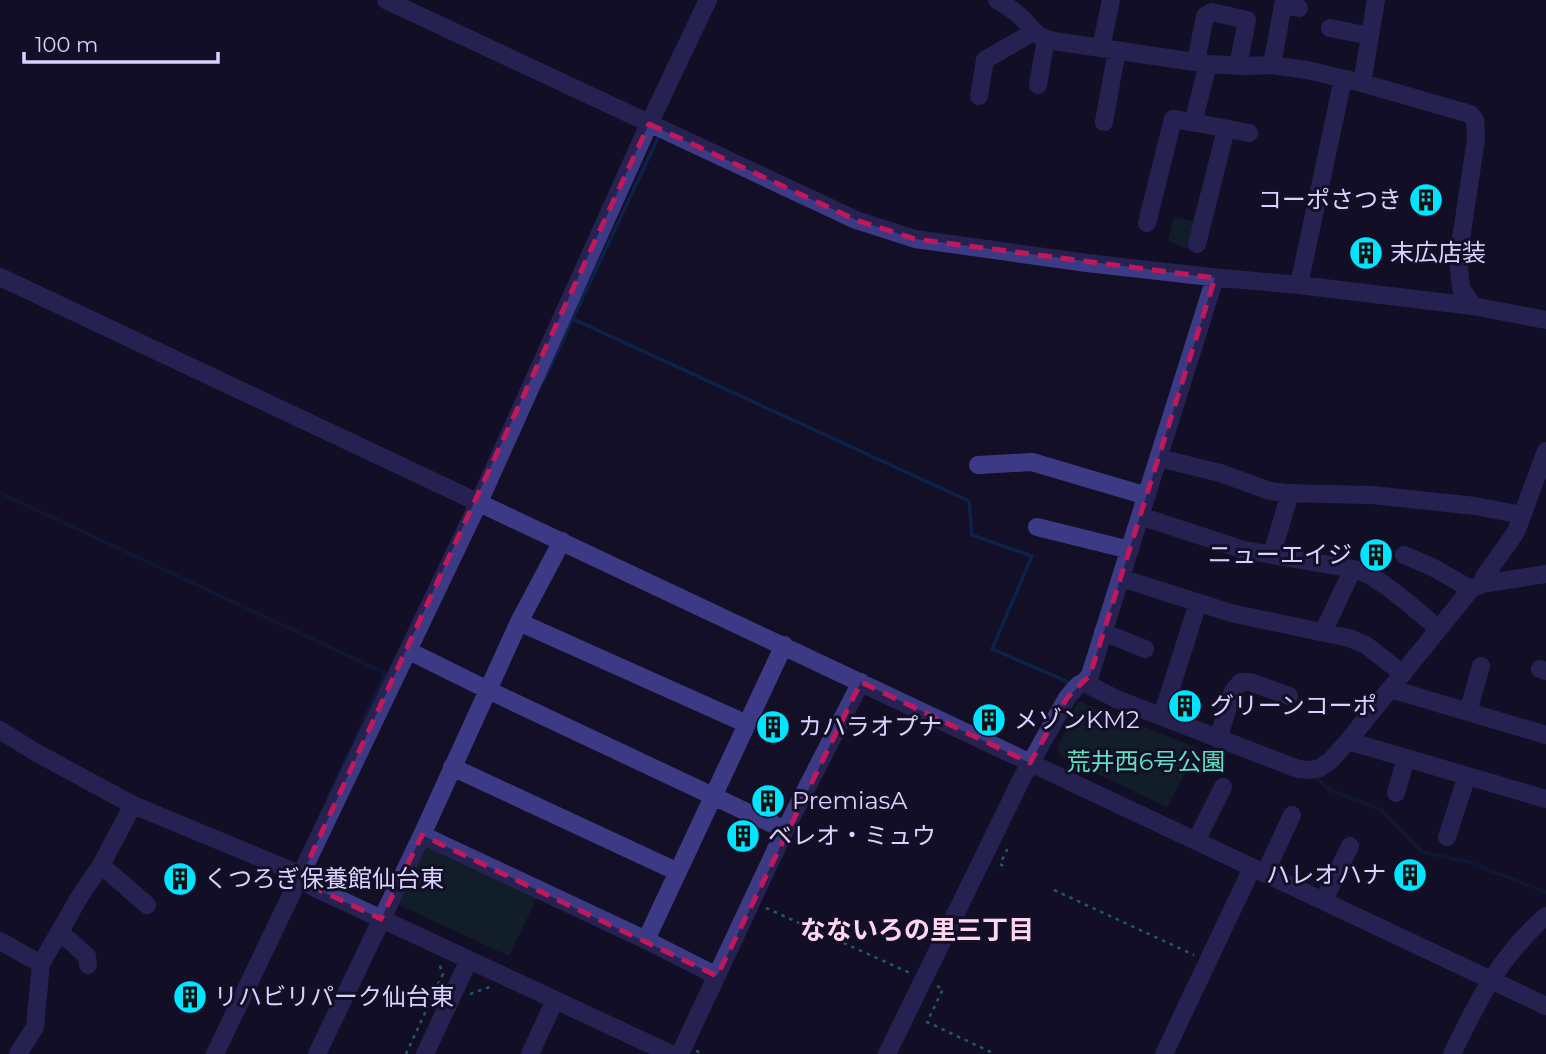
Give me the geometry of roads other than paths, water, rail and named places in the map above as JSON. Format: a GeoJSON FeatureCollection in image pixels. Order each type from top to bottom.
{"type":"FeatureCollection","features":[{"type":"Feature","properties":{"kind":"street"},"geometry":{"type":"LineString","coordinates":[[386,0],[856,220],[915,239],[1087,263],[1473,306],[1546,320]]}},
{"type":"Feature","properties":{"kind":"street"},"geometry":{"type":"LineString","coordinates":[[215,1054],[297,873],[409,651],[479,502],[649,124],[708,0]]}},
{"type":"Feature","properties":{"kind":"street"},"geometry":{"type":"LineString","coordinates":[[997,0],[1018,14],[1040,35],[1202,63],[1272,65],[1307,70],[1470,114],[1475,120],[1476,139],[1458,259],[1461,288],[1473,306]]}},
{"type":"Feature","properties":{"kind":"street"},"geometry":{"type":"LineString","coordinates":[[1104,122],[1111,0]]}},
{"type":"Feature","properties":{"kind":"street"},"geometry":{"type":"LineString","coordinates":[[1362,83],[1377,0]]}},
{"type":"Feature","properties":{"kind":"street"},"geometry":{"type":"LineString","coordinates":[[1272,65],[1283,5],[1299,8]]}},
{"type":"Feature","properties":{"kind":"street"},"geometry":{"type":"LineString","coordinates":[[1197,123],[1195,116],[1205,16],[1212,12],[1247,20],[1238,66]]}},
{"type":"Feature","properties":{"kind":"street"},"geometry":{"type":"LineString","coordinates":[[1330,28],[1370,36]]}},
{"type":"Feature","properties":{"kind":"street"},"geometry":{"type":"LineString","coordinates":[[1038,85],[1040,35]]}},
{"type":"Feature","properties":{"kind":"street"},"geometry":{"type":"LineString","coordinates":[[979,96],[985,60],[1040,35]]}},
{"type":"Feature","properties":{"kind":"street"},"geometry":{"type":"LineString","coordinates":[[1299,285],[1343,79]]}},
{"type":"Feature","properties":{"kind":"street"},"geometry":{"type":"LineString","coordinates":[[1147,223],[1173,119],[1248,133]]}},
{"type":"Feature","properties":{"kind":"street"},"geometry":{"type":"LineString","coordinates":[[1197,244],[1226,129]]}},
{"type":"Feature","properties":{"kind":"street"},"geometry":{"type":"LineString","coordinates":[[0,277],[1546,1006]]}},
{"type":"Feature","properties":{"kind":"street"},"geometry":{"type":"LineString","coordinates":[[887,1054],[1030,763],[1078,686],[1090,675],[1215,278]]}},
{"type":"Feature","properties":{"kind":"street"},"geometry":{"type":"LineString","coordinates":[[1078,686],[1298,769],[1320,768],[1348,741],[1484,577],[1516,531],[1522,515],[1540,487],[1546,452]]}},
{"type":"Feature","properties":{"kind":"street"},"geometry":{"type":"LineString","coordinates":[[1159,458],[1220,473],[1270,491],[1372,495],[1475,506],[1522,515]]}},
{"type":"Feature","properties":{"kind":"street"},"geometry":{"type":"LineString","coordinates":[[978,465],[1032,462],[1147,496]]}},
{"type":"Feature","properties":{"kind":"street"},"geometry":{"type":"LineString","coordinates":[[1272,554],[1290,492]]}},
{"type":"Feature","properties":{"kind":"street"},"geometry":{"type":"LineString","coordinates":[[1140,516],[1230,546],[1353,569],[1373,577],[1439,629]]}},
{"type":"Feature","properties":{"kind":"street"},"geometry":{"type":"LineString","coordinates":[[1037,527],[1130,550]]}},
{"type":"Feature","properties":{"kind":"street"},"geometry":{"type":"LineString","coordinates":[[317,1054],[422,835],[519,622],[562,541]]}},
{"type":"Feature","properties":{"kind":"street"},"geometry":{"type":"LineString","coordinates":[[1404,555],[1476,586],[1546,574]]}},
{"type":"Feature","properties":{"kind":"street"},"geometry":{"type":"LineString","coordinates":[[1323,632],[1353,569]]}},
{"type":"Feature","properties":{"kind":"street"},"geometry":{"type":"LineString","coordinates":[[1121,579],[1231,613],[1349,638],[1366,645],[1403,674]]}},
{"type":"Feature","properties":{"kind":"street"},"geometry":{"type":"LineString","coordinates":[[1162,716],[1198,603]]}},
{"type":"Feature","properties":{"kind":"street"},"geometry":{"type":"LineString","coordinates":[[519,622],[747,724]]}},
{"type":"Feature","properties":{"kind":"street"},"geometry":{"type":"LineString","coordinates":[[1103,632],[1145,649]]}},
{"type":"Feature","properties":{"kind":"street"},"geometry":{"type":"LineString","coordinates":[[646,940],[784,645]]}},
{"type":"Feature","properties":{"kind":"street"},"geometry":{"type":"LineString","coordinates":[[409,651],[785,830]]}},
{"type":"Feature","properties":{"kind":"street"},"geometry":{"type":"LineString","coordinates":[[1468,712],[1481,666]]}},
{"type":"Feature","properties":{"kind":"street"},"geometry":{"type":"LineString","coordinates":[[680,1054],[785,830],[861,682]]}},
{"type":"Feature","properties":{"kind":"street"},"geometry":{"type":"LineString","coordinates":[[1218,738],[1233,691],[1241,682],[1250,682],[1289,696]]}},
{"type":"Feature","properties":{"kind":"street"},"geometry":{"type":"LineString","coordinates":[[1391,689],[1546,735]]}},
{"type":"Feature","properties":{"kind":"street"},"geometry":{"type":"LineString","coordinates":[[0,730],[132,805],[297,873],[311,887],[671,1054]]}},
{"type":"Feature","properties":{"kind":"street"},"geometry":{"type":"LineString","coordinates":[[1348,741],[1546,799]]}},
{"type":"Feature","properties":{"kind":"street"},"geometry":{"type":"LineString","coordinates":[[1396,793],[1406,758]]}},
{"type":"Feature","properties":{"kind":"street"},"geometry":{"type":"LineString","coordinates":[[452,767],[678,872]]}},
{"type":"Feature","properties":{"kind":"street"},"geometry":{"type":"LineString","coordinates":[[1447,837],[1467,776]]}},
{"type":"Feature","properties":{"kind":"street"},"geometry":{"type":"LineString","coordinates":[[1196,841],[1223,788]]}},
{"type":"Feature","properties":{"kind":"street"},"geometry":{"type":"LineString","coordinates":[[18,1054],[35,1027],[41,964],[101,865],[132,805]]}},
{"type":"Feature","properties":{"kind":"street"},"geometry":{"type":"LineString","coordinates":[[1164,1054],[1258,870],[1292,815]]}},
{"type":"Feature","properties":{"kind":"street"},"geometry":{"type":"LineString","coordinates":[[422,835],[717,976]]}},
{"type":"Feature","properties":{"kind":"street"},"geometry":{"type":"LineString","coordinates":[[1324,900],[1350,846]]}},
{"type":"Feature","properties":{"kind":"street"},"geometry":{"type":"LineString","coordinates":[[101,865],[147,905]]}},
{"type":"Feature","properties":{"kind":"street"},"geometry":{"type":"LineString","coordinates":[[1452,1054],[1490,980],[1521,940],[1546,916]]}},
{"type":"Feature","properties":{"kind":"street"},"geometry":{"type":"LineString","coordinates":[[60,932],[88,956],[88,965]]}},
{"type":"Feature","properties":{"kind":"street"},"geometry":{"type":"LineString","coordinates":[[0,941],[41,964]]}},
{"type":"Feature","properties":{"kind":"street"},"geometry":{"type":"LineString","coordinates":[[425,1054],[469,960]]}},
{"type":"Feature","properties":{"kind":"street"},"geometry":{"type":"LineString","coordinates":[[530,1054],[555,1000]]}},
{"type":"Feature","properties":{"kind":"waterway"},"geometry":{"type":"LineString","coordinates":[[544,380],[658,138]]}},
{"type":"Feature","properties":{"kind":"waterway"},"geometry":{"type":"LineString","coordinates":[[573,319],[969,501],[972,535],[1032,556],[992,649],[1071,685]]}},
{"type":"Feature","properties":{"kind":"waterway"},"geometry":{"type":"LineString","coordinates":[[0,493],[385,673],[329,796]]}},
{"type":"Feature","properties":{"kind":"waterway"},"geometry":{"type":"LineString","coordinates":[[1080,691],[1099,700]]}},
{"type":"Feature","properties":{"kind":"waterway"},"geometry":{"type":"LineString","coordinates":[[1313,775],[1330,790],[1381,810],[1422,852],[1468,862],[1546,892]]}},
{"type":"Feature","properties":{"kind":"place","name":"コーポさつき"},"geometry":{"type":"Point","coordinates":[1426,200]}},
{"type":"Feature","properties":{"kind":"place","name":"末広店装"},"geometry":{"type":"Point","coordinates":[1366,253]}},
{"type":"Feature","properties":{"kind":"place","name":"ニューエイジ"},"geometry":{"type":"Point","coordinates":[1376,555]}},
{"type":"Feature","properties":{"kind":"place","name":"グリーンコーポ"},"geometry":{"type":"Point","coordinates":[1185,706]}},
{"type":"Feature","properties":{"kind":"place","name":"メゾンKM2"},"geometry":{"type":"Point","coordinates":[989,720]}},
{"type":"Feature","properties":{"kind":"place","name":"カハラオプナ"},"geometry":{"type":"Point","coordinates":[773,727]}},
{"type":"Feature","properties":{"kind":"place","name":"PremiasA"},"geometry":{"type":"Point","coordinates":[768,801]}},
{"type":"Feature","properties":{"kind":"place","name":"ベレオ・ミュウ"},"geometry":{"type":"Point","coordinates":[743,836]}},
{"type":"Feature","properties":{"kind":"place","name":"ハレオハナ"},"geometry":{"type":"Point","coordinates":[1410,875]}},
{"type":"Feature","properties":{"kind":"place","name":"くつろぎ保養館仙台東"},"geometry":{"type":"Point","coordinates":[180,879]}},
{"type":"Feature","properties":{"kind":"place","name":"リハビリパーク仙台東"},"geometry":{"type":"Point","coordinates":[190,997]}},
{"type":"Feature","properties":{"kind":"district","name":"なないろの里三丁目"},"geometry":{"type":"Point","coordinates":[917,930]}},
{"type":"Feature","properties":{"kind":"park label","name":"荒井西6号公園"},"geometry":{"type":"Point","coordinates":[1146,762]}}]}
